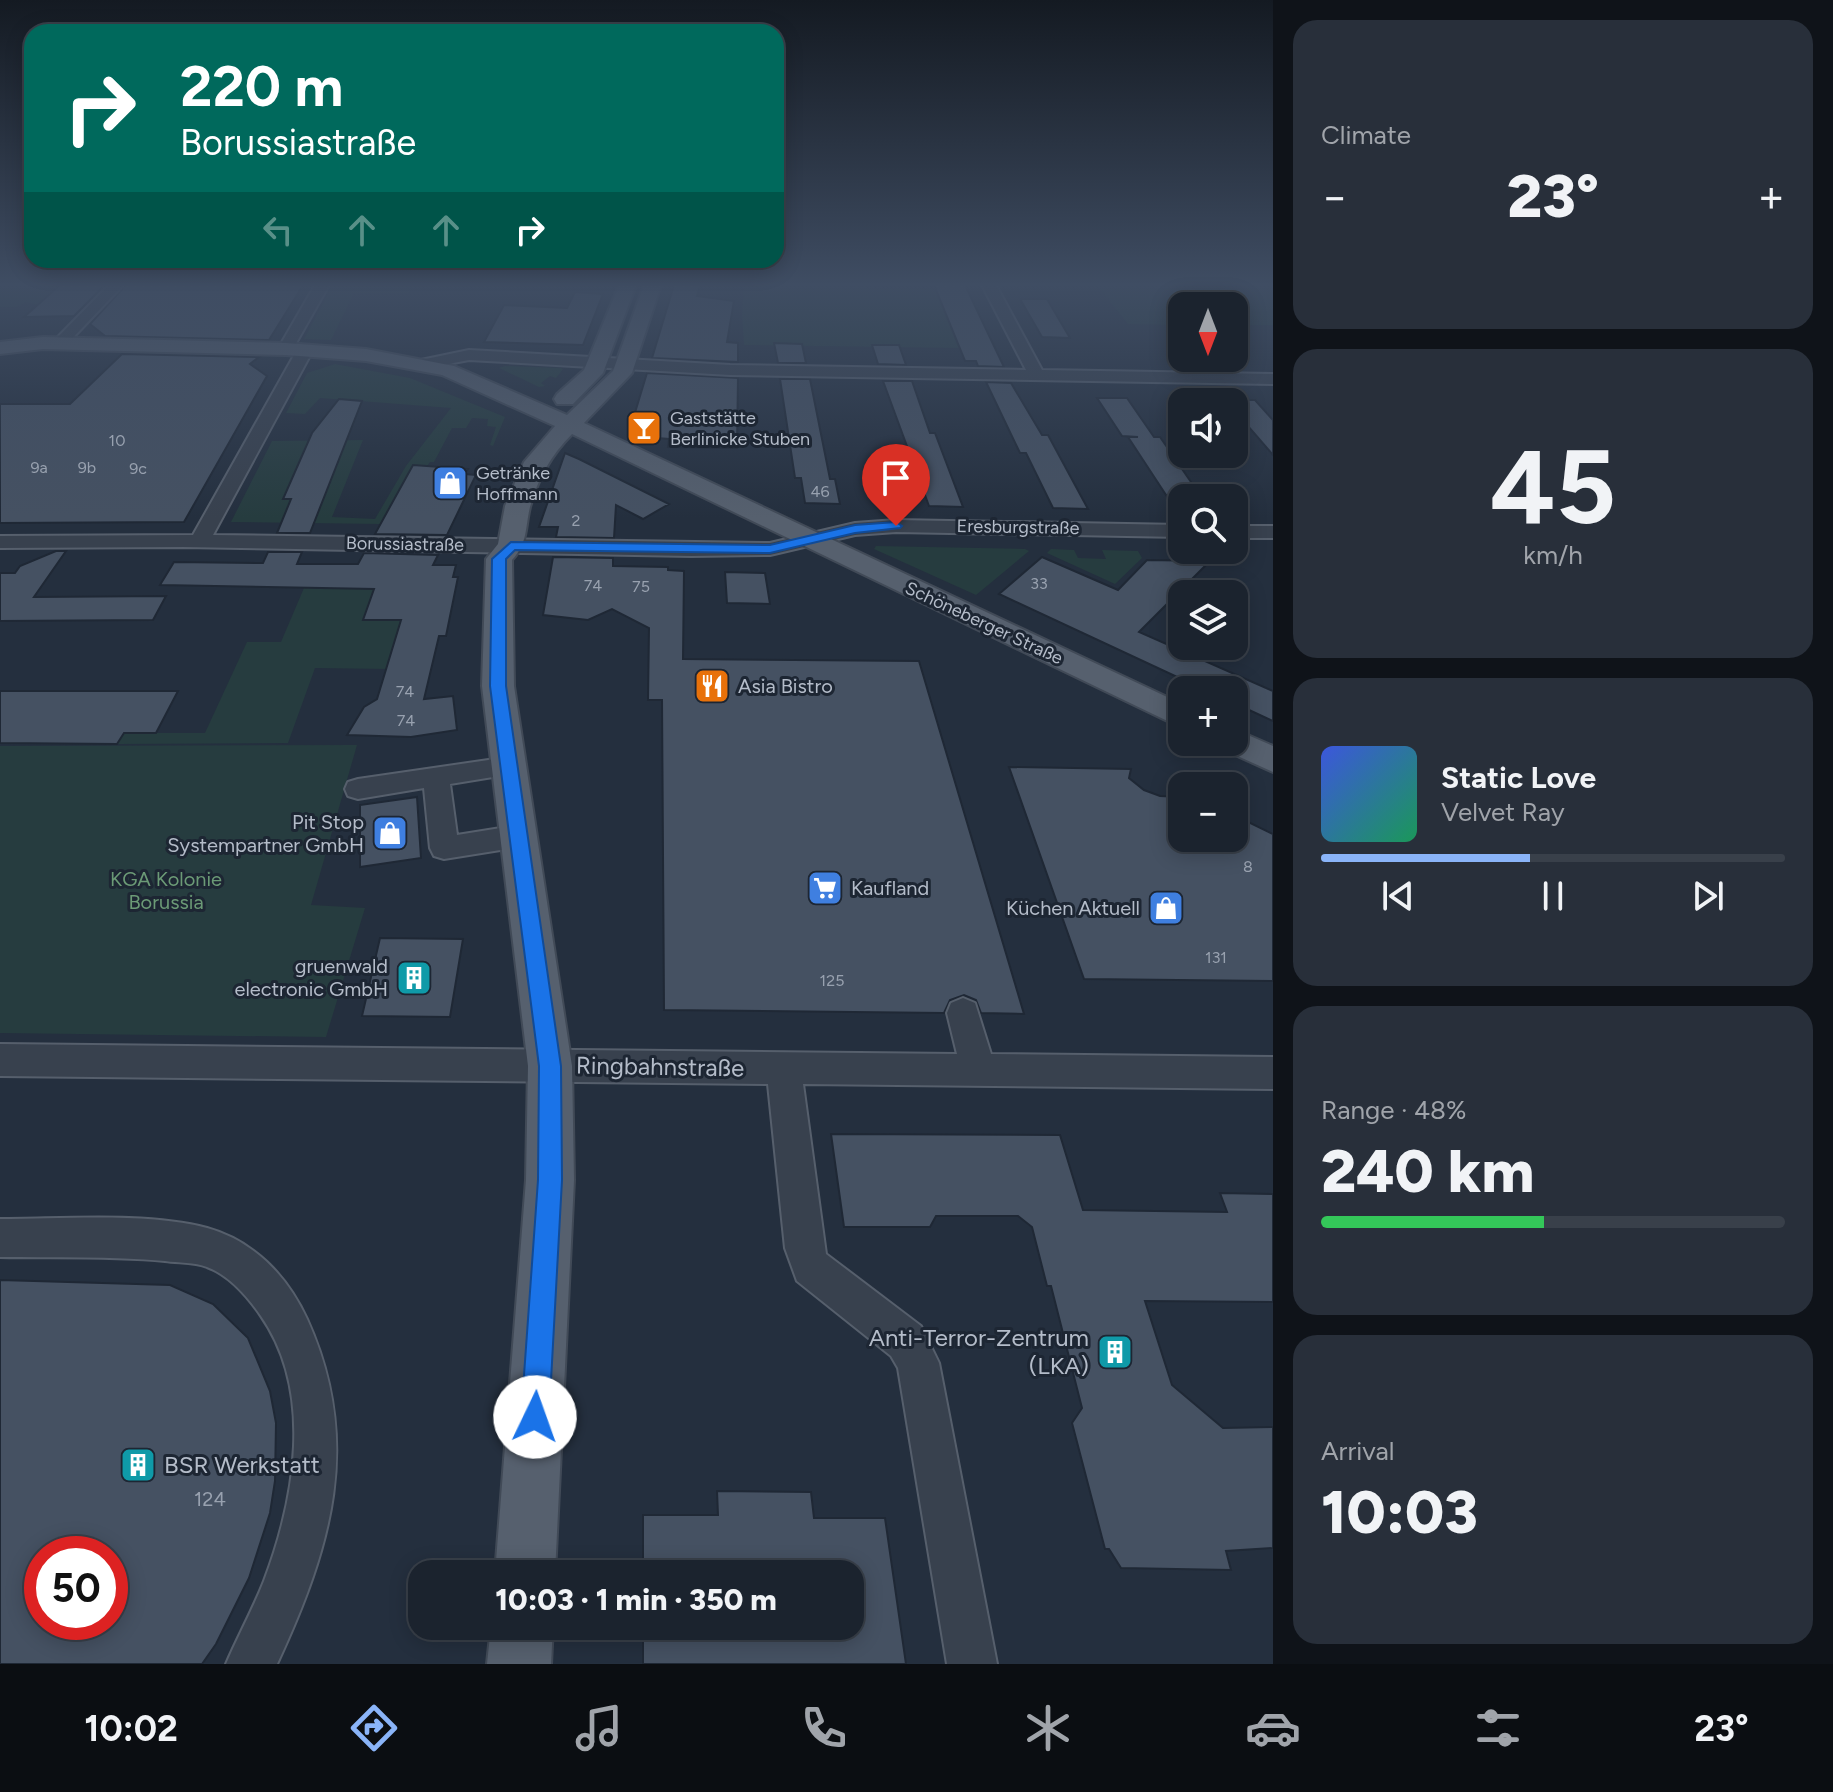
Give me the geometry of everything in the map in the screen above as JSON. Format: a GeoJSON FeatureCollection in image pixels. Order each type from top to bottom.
{"type":"FeatureCollection","features":[{"type":"Feature","properties":{"kind":"main road","name":"Schöneberger Straße"},"geometry":{"type":"LineString","coordinates":[[410,363],[470,377],[534,427],[569,425],[1168,710]]}},
{"type":"Feature","properties":{"kind":"main road"},"geometry":{"type":"LineString","coordinates":[[526,1560],[550,1180],[550,1066],[497,674],[496,538],[534,427],[583,384],[597,363]]}},
{"type":"Feature","properties":{"kind":"main road"},"geometry":{"type":"LineString","coordinates":[[496,538],[518,506],[530,474],[549,444],[613,384],[625,363]]}},
{"type":"Feature","properties":{"kind":"main road"},"geometry":{"type":"LineString","coordinates":[[1248,748],[1273,760]]}},
{"type":"Feature","properties":{"kind":"main road"},"geometry":{"type":"LineString","coordinates":[[519,1664],[521,1640]]}},
{"type":"Feature","properties":{"kind":"street"},"geometry":{"type":"LineString","coordinates":[[200,541],[290,363]]}},
{"type":"Feature","properties":{"kind":"street"},"geometry":{"type":"LineString","coordinates":[[422,364],[429,363]]}},
{"type":"Feature","properties":{"kind":"street"},"geometry":{"type":"LineString","coordinates":[[620,363],[730,370],[1273,379]]}},
{"type":"Feature","properties":{"kind":"street"},"geometry":{"type":"LineString","coordinates":[[1030,363],[1037,375]]}},
{"type":"Feature","properties":{"kind":"street","name":"Eresburgstraße"},"geometry":{"type":"LineString","coordinates":[[808,540],[855,529],[896,526],[1168,531]]}},
{"type":"Feature","properties":{"kind":"street"},"geometry":{"type":"LineString","coordinates":[[1248,532],[1273,532]]}},
{"type":"Feature","properties":{"kind":"street","name":"Borussiastraße"},"geometry":{"type":"LineString","coordinates":[[0,542],[496,538],[770,549],[808,540]]}},
{"type":"Feature","properties":{"kind":"street"},"geometry":{"type":"LineString","coordinates":[[358,789],[509,766]]}},
{"type":"Feature","properties":{"kind":"street"},"geometry":{"type":"LineString","coordinates":[[436,776],[444,848],[519,836]]}},
{"type":"Feature","properties":{"kind":"street"},"geometry":{"type":"LineString","coordinates":[[963,1013],[978,1071]]}},
{"type":"Feature","properties":{"kind":"street","name":"Ringbahnstraße"},"geometry":{"type":"LineString","coordinates":[[0,1060],[1273,1073]]}},
{"type":"Feature","properties":{"kind":"street"},"geometry":{"type":"LineString","coordinates":[[784,1069],[804,1248],[811,1267],[906,1341],[918,1363],[972,1664]]}},
{"type":"Feature","properties":{"kind":"street"},"geometry":{"type":"LineString","coordinates":[[0,1238],[148,1240],[209,1248],[235,1260],[256,1277],[277,1302],[293,1330],[306,1365],[314,1402],[314,1473],[298,1554],[285,1593],[251,1664]]}},
{"type":"Feature","properties":{"kind":"green space"},"geometry":{"type":"Polygon","coordinates":[[[335,364],[410,378],[505,417],[493,446],[490,445],[496,427],[487,426],[488,419],[472,418],[466,428],[452,428],[434,462],[427,466],[413,466],[380,524],[231,522],[272,441],[363,440],[332,517],[375,519],[406,466],[451,408],[320,398],[305,414],[286,413],[307,373],[335,364]]]}},
{"type":"Feature","properties":{"kind":"green space"},"geometry":{"type":"Polygon","coordinates":[[[499,368],[563,369],[556,378],[550,376],[541,383],[545,386],[539,387],[499,368]]]}},
{"type":"Feature","properties":{"kind":"green space"},"geometry":{"type":"Polygon","coordinates":[[[876,546],[1029,551],[976,595],[874,549],[876,546]]]}},
{"type":"Feature","properties":{"kind":"green space"},"geometry":{"type":"Polygon","coordinates":[[[1051,549],[1074,550],[1078,558],[1106,559],[1102,550],[1138,551],[1142,558],[1115,584],[1047,553],[1051,549]]]}},
{"type":"Feature","properties":{"kind":"green space"},"geometry":{"type":"Polygon","coordinates":[[[337,581],[374,588],[364,619],[417,590],[391,654],[389,669],[315,668],[288,743],[117,744],[124,733],[205,733],[247,642],[281,642],[304,588],[334,588],[337,581]]]}},
{"type":"Feature","properties":{"kind":"green space","name":"KGA Kolonie Borussia"},"geometry":{"type":"Polygon","coordinates":[[[357,745],[311,905],[365,908],[326,1037],[0,1033],[0,746],[357,745]]]}},
{"type":"Feature","properties":{"kind":"building"},"geometry":{"type":"Polygon","coordinates":[[[113,363],[252,363],[267,376],[184,522],[0,523],[0,404],[70,404],[113,363]]]}},
{"type":"Feature","properties":{"kind":"building"},"geometry":{"type":"Polygon","coordinates":[[[905,363],[906,365],[878,364],[905,363]]]}},
{"type":"Feature","properties":{"kind":"building"},"geometry":{"type":"Polygon","coordinates":[[[977,363],[1002,363],[1004,367],[978,366],[977,363]]]}},
{"type":"Feature","properties":{"kind":"building"},"geometry":{"type":"Polygon","coordinates":[[[647,373],[738,378],[737,448],[668,447],[669,439],[643,437],[630,429],[647,373]]]}},
{"type":"Feature","properties":{"kind":"building"},"geometry":{"type":"Polygon","coordinates":[[[780,379],[810,379],[830,479],[835,479],[840,504],[805,503],[801,478],[795,478],[780,379]]]}},
{"type":"Feature","properties":{"kind":"building"},"geometry":{"type":"Polygon","coordinates":[[[883,381],[912,381],[930,433],[935,433],[963,507],[929,506],[883,381]]]}},
{"type":"Feature","properties":{"kind":"building"},"geometry":{"type":"Polygon","coordinates":[[[986,382],[1011,383],[1042,435],[1048,435],[1088,509],[1053,508],[1026,453],[1020,453],[986,382]]]}},
{"type":"Feature","properties":{"kind":"building"},"geometry":{"type":"Polygon","coordinates":[[[1097,398],[1127,398],[1154,437],[1160,437],[1168,449],[1168,468],[1181,468],[1192,484],[1168,484],[1168,498],[1128,437],[1138,437],[1122,436],[1097,398]]]}},
{"type":"Feature","properties":{"kind":"building"},"geometry":{"type":"Polygon","coordinates":[[[339,399],[362,401],[310,533],[277,533],[291,499],[283,499],[312,433],[339,399]]]}},
{"type":"Feature","properties":{"kind":"building"},"geometry":{"type":"Polygon","coordinates":[[[1248,400],[1255,400],[1273,420],[1273,455],[1248,426],[1248,400]]]}},
{"type":"Feature","properties":{"kind":"building"},"geometry":{"type":"Polygon","coordinates":[[[565,453],[669,504],[643,519],[616,505],[614,538],[556,537],[558,527],[539,527],[565,453]]]}},
{"type":"Feature","properties":{"kind":"building"},"geometry":{"type":"Polygon","coordinates":[[[413,465],[468,469],[464,474],[476,475],[447,535],[375,534],[413,465]]]}},
{"type":"Feature","properties":{"kind":"building"},"geometry":{"type":"Polygon","coordinates":[[[56,551],[66,551],[34,597],[166,596],[153,620],[0,621],[0,573],[15,573],[20,566],[56,551]]]}},
{"type":"Feature","properties":{"kind":"building"},"geometry":{"type":"Polygon","coordinates":[[[268,552],[302,552],[297,564],[358,564],[364,553],[438,555],[433,565],[456,565],[453,577],[458,577],[446,636],[439,636],[424,699],[453,696],[457,730],[411,737],[347,735],[364,707],[377,699],[401,620],[363,620],[374,589],[160,585],[174,562],[263,563],[268,552]]]}},
{"type":"Feature","properties":{"kind":"building","name":"Kaufland"},"geometry":{"type":"Polygon","coordinates":[[[553,557],[613,558],[613,566],[668,567],[668,570],[684,571],[683,659],[919,661],[1024,1014],[981,1013],[976,1000],[964,995],[950,1000],[944,1013],[664,1010],[662,700],[648,700],[649,628],[612,609],[588,620],[543,615],[553,557]]]}},
{"type":"Feature","properties":{"kind":"building"},"geometry":{"type":"Polygon","coordinates":[[[1042,557],[1118,590],[1147,560],[1168,560],[1168,564],[1207,564],[1191,580],[1168,580],[1168,603],[1139,632],[1168,645],[1168,660],[1203,660],[1239,676],[1175,676],[999,594],[1042,557]]]}},
{"type":"Feature","properties":{"kind":"building"},"geometry":{"type":"Polygon","coordinates":[[[725,572],[765,573],[770,604],[727,603],[725,572]]]}},
{"type":"Feature","properties":{"kind":"building"},"geometry":{"type":"Polygon","coordinates":[[[1248,680],[1273,691],[1273,721],[1248,709],[1248,680]]]}},
{"type":"Feature","properties":{"kind":"building"},"geometry":{"type":"Polygon","coordinates":[[[0,691],[178,691],[156,733],[124,733],[117,744],[0,743],[0,691]]]}},
{"type":"Feature","properties":{"kind":"building","name":"Küchen Aktuell"},"geometry":{"type":"Polygon","coordinates":[[[1009,767],[1131,769],[1129,778],[1144,790],[1168,796],[1168,852],[1248,852],[1248,822],[1273,834],[1273,981],[1084,979],[1009,767]]]}},
{"type":"Feature","properties":{"kind":"building","name":"Pit Stop Systempartner GmbH"},"geometry":{"type":"Polygon","coordinates":[[[417,797],[421,858],[360,867],[360,805],[417,797]]]}},
{"type":"Feature","properties":{"kind":"building","name":"gruenwald electronic GmbH"},"geometry":{"type":"Polygon","coordinates":[[[380,938],[463,939],[450,1017],[362,1016],[380,938]]]}},
{"type":"Feature","properties":{"kind":"building","name":"Anti-Terror-Zentrum (LKA)"},"geometry":{"type":"Polygon","coordinates":[[[831,1134],[1060,1135],[1083,1210],[1227,1212],[1220,1193],[1273,1194],[1273,1302],[1145,1301],[1172,1385],[1223,1428],[1273,1427],[1273,1548],[1226,1551],[1231,1570],[1121,1568],[1109,1549],[1105,1549],[1072,1423],[1082,1408],[1051,1286],[1047,1286],[1032,1227],[1018,1216],[936,1216],[930,1227],[844,1227],[831,1134]]]}},
{"type":"Feature","properties":{"kind":"building","name":"BSR Werkstatt"},"geometry":{"type":"Polygon","coordinates":[[[0,1280],[170,1285],[213,1304],[248,1338],[270,1391],[276,1423],[275,1481],[270,1513],[249,1578],[216,1644],[202,1664],[0,1664],[0,1280]]]}},
{"type":"Feature","properties":{"kind":"building"},"geometry":{"type":"Polygon","coordinates":[[[717,1491],[811,1492],[814,1518],[885,1518],[906,1664],[643,1664],[643,1640],[864,1640],[864,1560],[643,1560],[643,1515],[718,1515],[717,1491]]]}},
{"type":"Feature","properties":{"kind":"place","name":"Gaststätte Berlinicke Stuben"},"geometry":{"type":"Point","coordinates":[644,428]}},
{"type":"Feature","properties":{"kind":"place","name":"Getränke Hoffmann"},"geometry":{"type":"Point","coordinates":[450,483]}},
{"type":"Feature","properties":{"kind":"place","name":"Asia Bistro"},"geometry":{"type":"Point","coordinates":[712,686]}},
{"type":"Feature","properties":{"kind":"place","name":"Pit Stop Systempartner GmbH"},"geometry":{"type":"Point","coordinates":[390,833]}},
{"type":"Feature","properties":{"kind":"place","name":"Kaufland"},"geometry":{"type":"Point","coordinates":[825,888]}},
{"type":"Feature","properties":{"kind":"place","name":"Küchen Aktuell"},"geometry":{"type":"Point","coordinates":[1166,908]}},
{"type":"Feature","properties":{"kind":"place","name":"gruenwald electronic GmbH"},"geometry":{"type":"Point","coordinates":[414,978]}},
{"type":"Feature","properties":{"kind":"place","name":"Anti-Terror-Zentrum (LKA)"},"geometry":{"type":"Point","coordinates":[1115,1352]}},
{"type":"Feature","properties":{"kind":"place","name":"BSR Werkstatt"},"geometry":{"type":"Point","coordinates":[138,1465]}},
{"type":"Feature","properties":{"kind":"route"},"geometry":{"type":"LineString","coordinates":[[535,1417],[550,1180],[550,1066],[498,686],[496,632],[499,559],[511,546],[770,549],[855,529],[896,526]]}}]}
